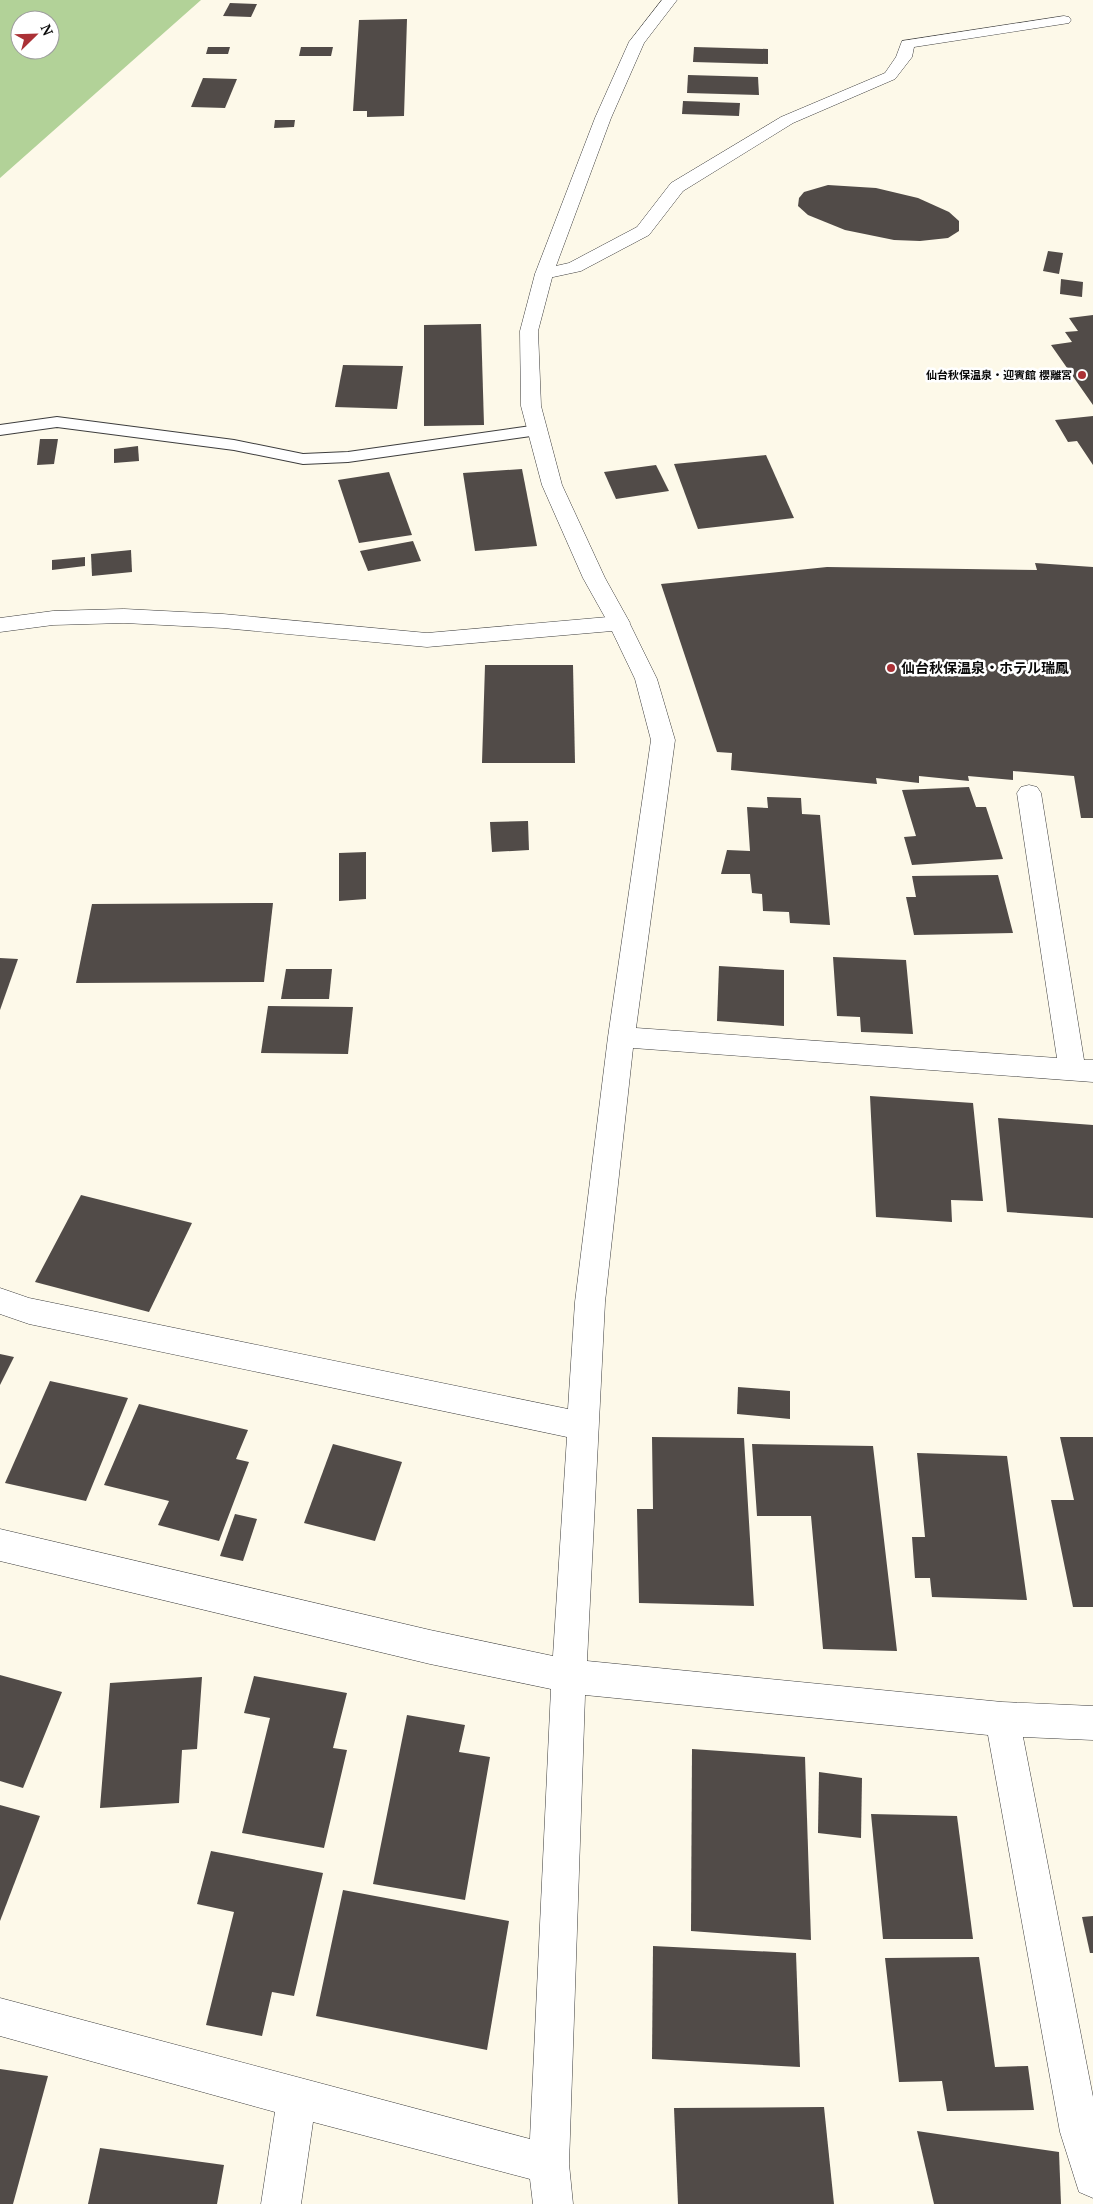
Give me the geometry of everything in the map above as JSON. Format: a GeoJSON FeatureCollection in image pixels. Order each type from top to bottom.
{"type":"FeatureCollection","features":[{"type":"Feature","properties":{"kind":"street"},"geometry":{"type":"LineString","coordinates":[[552,2204],[550,2164],[569,1676],[590,1302],[621,1037],[663,740],[646,679],[619,623],[594,578],[552,485],[531,406],[529,331],[544,274],[603,118],[637,42],[670,0]]}},
{"type":"Feature","properties":{"kind":"street"},"geometry":{"type":"LineString","coordinates":[[544,274],[576,267],[643,230],[677,187],[787,120],[890,76],[904,57],[907,44],[1064,20]]}},
{"type":"Feature","properties":{"kind":"street"},"geometry":{"type":"LineString","coordinates":[[0,626],[53,618],[124,616],[223,621],[427,640],[619,623]]}},
{"type":"Feature","properties":{"kind":"street"},"geometry":{"type":"LineString","coordinates":[[621,1037],[1082,1070],[1029,794]]}},
{"type":"Feature","properties":{"kind":"street"},"geometry":{"type":"LineString","coordinates":[[0,1301],[29,1311],[583,1426]]}},
{"type":"Feature","properties":{"kind":"street"},"geometry":{"type":"LineString","coordinates":[[0,1545],[430,1647],[569,1676],[1002,1720],[1093,1723]]}},
{"type":"Feature","properties":{"kind":"street"},"geometry":{"type":"LineString","coordinates":[[1002,1720],[1080,2132],[1093,2178]]}},
{"type":"Feature","properties":{"kind":"street"},"geometry":{"type":"LineString","coordinates":[[0,2017],[297,2098],[550,2164]]}},
{"type":"Feature","properties":{"kind":"street"},"geometry":{"type":"LineString","coordinates":[[282,2204],[297,2098]]}},
{"type":"Feature","properties":{"kind":"lane"},"geometry":{"type":"LineString","coordinates":[[0,430],[57,422],[234,445],[304,459],[348,457],[538,430]]}},
{"type":"Feature","properties":{"kind":"green space"},"geometry":{"type":"Polygon","coordinates":[[[0,0],[201,0],[0,178],[0,0]]]}},
{"type":"Feature","properties":{"kind":"building"},"geometry":{"type":"Polygon","coordinates":[[[230,3],[257,4],[251,17],[223,16],[230,3]]]}},
{"type":"Feature","properties":{"kind":"building"},"geometry":{"type":"Polygon","coordinates":[[[407,19],[404,116],[367,117],[367,111],[353,111],[359,20],[407,19]]]}},
{"type":"Feature","properties":{"kind":"building"},"geometry":{"type":"Polygon","coordinates":[[[208,47],[230,47],[228,54],[206,54],[208,47]]]}},
{"type":"Feature","properties":{"kind":"building"},"geometry":{"type":"Polygon","coordinates":[[[301,47],[333,47],[331,56],[299,56],[301,47]]]}},
{"type":"Feature","properties":{"kind":"building"},"geometry":{"type":"Polygon","coordinates":[[[694,47],[768,49],[768,64],[693,62],[694,47]]]}},
{"type":"Feature","properties":{"kind":"building"},"geometry":{"type":"Polygon","coordinates":[[[688,75],[758,77],[759,95],[687,93],[688,75]]]}},
{"type":"Feature","properties":{"kind":"building"},"geometry":{"type":"Polygon","coordinates":[[[203,78],[237,79],[225,108],[191,107],[203,78]]]}},
{"type":"Feature","properties":{"kind":"building"},"geometry":{"type":"Polygon","coordinates":[[[683,101],[740,103],[739,116],[682,114],[683,101]]]}},
{"type":"Feature","properties":{"kind":"building"},"geometry":{"type":"Polygon","coordinates":[[[275,120],[295,120],[294,127],[274,128],[275,120]]]}},
{"type":"Feature","properties":{"kind":"building"},"geometry":{"type":"Polygon","coordinates":[[[828,185],[876,188],[918,198],[949,212],[959,221],[959,231],[948,238],[920,241],[894,240],[845,230],[808,215],[798,206],[799,198],[804,192],[828,185]]]}},
{"type":"Feature","properties":{"kind":"building"},"geometry":{"type":"Polygon","coordinates":[[[1048,251],[1063,253],[1059,274],[1043,271],[1048,251]]]}},
{"type":"Feature","properties":{"kind":"building"},"geometry":{"type":"Polygon","coordinates":[[[1061,279],[1083,282],[1082,297],[1060,294],[1061,279]]]}},
{"type":"Feature","properties":{"kind":"building","name":"仙台秋保温泉・迎賓館 櫻離宮"},"geometry":{"type":"Polygon","coordinates":[[[1093,315],[1093,405],[1051,345],[1072,342],[1065,332],[1078,331],[1069,318],[1093,315]]]}},
{"type":"Feature","properties":{"kind":"building"},"geometry":{"type":"Polygon","coordinates":[[[481,324],[484,425],[424,426],[424,325],[481,324]]]}},
{"type":"Feature","properties":{"kind":"building"},"geometry":{"type":"Polygon","coordinates":[[[343,365],[403,366],[397,409],[335,407],[343,365]]]}},
{"type":"Feature","properties":{"kind":"building","name":"仙台秋保温泉・迎賓館 櫻離宮"},"geometry":{"type":"Polygon","coordinates":[[[1093,416],[1093,465],[1077,441],[1068,442],[1055,420],[1093,416]]]}},
{"type":"Feature","properties":{"kind":"building"},"geometry":{"type":"Polygon","coordinates":[[[40,439],[58,439],[54,464],[37,465],[40,439]]]}},
{"type":"Feature","properties":{"kind":"building"},"geometry":{"type":"Polygon","coordinates":[[[138,446],[139,461],[114,463],[114,449],[138,446]]]}},
{"type":"Feature","properties":{"kind":"building"},"geometry":{"type":"Polygon","coordinates":[[[766,455],[794,518],[698,529],[674,464],[766,455]]]}},
{"type":"Feature","properties":{"kind":"building"},"geometry":{"type":"Polygon","coordinates":[[[656,465],[669,491],[616,499],[604,472],[656,465]]]}},
{"type":"Feature","properties":{"kind":"building"},"geometry":{"type":"Polygon","coordinates":[[[522,469],[537,546],[475,551],[463,473],[522,469]]]}},
{"type":"Feature","properties":{"kind":"building"},"geometry":{"type":"Polygon","coordinates":[[[389,472],[412,535],[359,543],[338,480],[389,472]]]}},
{"type":"Feature","properties":{"kind":"building"},"geometry":{"type":"Polygon","coordinates":[[[413,541],[421,561],[368,571],[360,551],[413,541]]]}},
{"type":"Feature","properties":{"kind":"building"},"geometry":{"type":"Polygon","coordinates":[[[131,550],[132,572],[92,576],[91,554],[131,550]]]}},
{"type":"Feature","properties":{"kind":"building"},"geometry":{"type":"Polygon","coordinates":[[[85,557],[85,566],[52,570],[52,560],[85,557]]]}},
{"type":"Feature","properties":{"kind":"building","name":"仙台秋保温泉・ホテル瑞鳳"},"geometry":{"type":"Polygon","coordinates":[[[1035,563],[1093,567],[1093,818],[1081,818],[1074,776],[1013,771],[1013,780],[968,776],[969,781],[919,776],[919,783],[876,778],[877,784],[731,770],[732,753],[717,752],[661,584],[827,567],[1037,570],[1035,563]]]}},
{"type":"Feature","properties":{"kind":"building"},"geometry":{"type":"Polygon","coordinates":[[[485,665],[573,665],[575,763],[482,763],[485,665]]]}},
{"type":"Feature","properties":{"kind":"building"},"geometry":{"type":"Polygon","coordinates":[[[969,787],[976,807],[986,807],[1003,859],[912,865],[904,837],[916,836],[902,790],[969,787]]]}},
{"type":"Feature","properties":{"kind":"building"},"geometry":{"type":"Polygon","coordinates":[[[767,797],[801,798],[802,814],[820,815],[830,925],[790,923],[789,912],[763,911],[762,894],[752,893],[750,874],[721,874],[727,850],[750,851],[747,807],[768,808],[767,797]]]}},
{"type":"Feature","properties":{"kind":"building"},"geometry":{"type":"Polygon","coordinates":[[[528,821],[529,850],[492,852],[490,822],[528,821]]]}},
{"type":"Feature","properties":{"kind":"building"},"geometry":{"type":"Polygon","coordinates":[[[366,852],[366,899],[339,901],[339,853],[366,852]]]}},
{"type":"Feature","properties":{"kind":"building"},"geometry":{"type":"Polygon","coordinates":[[[998,875],[1013,933],[914,935],[906,897],[916,897],[912,876],[998,875]]]}},
{"type":"Feature","properties":{"kind":"building"},"geometry":{"type":"Polygon","coordinates":[[[273,903],[264,982],[76,983],[92,904],[273,903]]]}},
{"type":"Feature","properties":{"kind":"building"},"geometry":{"type":"Polygon","coordinates":[[[833,957],[906,960],[913,1034],[861,1032],[860,1017],[837,1016],[833,957]]]}},
{"type":"Feature","properties":{"kind":"building"},"geometry":{"type":"Polygon","coordinates":[[[0,958],[18,959],[0,1010],[0,958]]]}},
{"type":"Feature","properties":{"kind":"building"},"geometry":{"type":"Polygon","coordinates":[[[719,966],[784,970],[784,1026],[717,1021],[719,966]]]}},
{"type":"Feature","properties":{"kind":"building"},"geometry":{"type":"Polygon","coordinates":[[[286,969],[332,969],[329,999],[281,999],[286,969]]]}},
{"type":"Feature","properties":{"kind":"building"},"geometry":{"type":"Polygon","coordinates":[[[268,1006],[353,1007],[348,1054],[261,1053],[268,1006]]]}},
{"type":"Feature","properties":{"kind":"building"},"geometry":{"type":"Polygon","coordinates":[[[870,1096],[973,1103],[983,1201],[951,1200],[952,1222],[876,1217],[870,1096]]]}},
{"type":"Feature","properties":{"kind":"building"},"geometry":{"type":"Polygon","coordinates":[[[998,1118],[1093,1125],[1093,1218],[1007,1212],[998,1118]]]}},
{"type":"Feature","properties":{"kind":"building"},"geometry":{"type":"Polygon","coordinates":[[[81,1195],[192,1223],[149,1312],[35,1282],[81,1195]]]}},
{"type":"Feature","properties":{"kind":"building"},"geometry":{"type":"Polygon","coordinates":[[[0,1354],[14,1357],[0,1385],[0,1354]]]}},
{"type":"Feature","properties":{"kind":"building"},"geometry":{"type":"Polygon","coordinates":[[[50,1381],[128,1398],[86,1501],[5,1483],[50,1381]]]}},
{"type":"Feature","properties":{"kind":"building"},"geometry":{"type":"Polygon","coordinates":[[[738,1387],[790,1391],[790,1419],[737,1414],[738,1387]]]}},
{"type":"Feature","properties":{"kind":"building"},"geometry":{"type":"Polygon","coordinates":[[[139,1404],[248,1430],[236,1459],[249,1462],[219,1541],[158,1525],[169,1501],[104,1485],[139,1404]]]}},
{"type":"Feature","properties":{"kind":"building"},"geometry":{"type":"Polygon","coordinates":[[[652,1437],[744,1438],[754,1606],[639,1603],[637,1509],[653,1509],[652,1437]]]}},
{"type":"Feature","properties":{"kind":"building"},"geometry":{"type":"Polygon","coordinates":[[[1060,1437],[1093,1437],[1093,1607],[1073,1607],[1051,1500],[1074,1500],[1060,1437]]]}},
{"type":"Feature","properties":{"kind":"building"},"geometry":{"type":"Polygon","coordinates":[[[333,1444],[402,1462],[375,1541],[304,1523],[333,1444]]]}},
{"type":"Feature","properties":{"kind":"building"},"geometry":{"type":"Polygon","coordinates":[[[752,1444],[873,1446],[897,1651],[823,1649],[811,1516],[757,1516],[752,1444]]]}},
{"type":"Feature","properties":{"kind":"building"},"geometry":{"type":"Polygon","coordinates":[[[917,1453],[1007,1456],[1027,1600],[932,1597],[930,1578],[915,1578],[912,1537],[925,1537],[917,1453]]]}},
{"type":"Feature","properties":{"kind":"building"},"geometry":{"type":"Polygon","coordinates":[[[235,1514],[257,1519],[243,1561],[220,1556],[235,1514]]]}},
{"type":"Feature","properties":{"kind":"building"},"geometry":{"type":"Polygon","coordinates":[[[0,1675],[62,1692],[23,1788],[0,1781],[0,1675]]]}},
{"type":"Feature","properties":{"kind":"building"},"geometry":{"type":"Polygon","coordinates":[[[254,1676],[347,1693],[333,1748],[347,1750],[324,1848],[242,1833],[270,1718],[244,1713],[254,1676]]]}},
{"type":"Feature","properties":{"kind":"building"},"geometry":{"type":"Polygon","coordinates":[[[202,1677],[197,1749],[182,1750],[179,1803],[100,1808],[110,1683],[202,1677]]]}},
{"type":"Feature","properties":{"kind":"building"},"geometry":{"type":"Polygon","coordinates":[[[407,1715],[465,1725],[459,1752],[490,1757],[465,1900],[373,1884],[407,1715]]]}},
{"type":"Feature","properties":{"kind":"building"},"geometry":{"type":"Polygon","coordinates":[[[692,1749],[805,1757],[811,1940],[691,1931],[692,1749]]]}},
{"type":"Feature","properties":{"kind":"building"},"geometry":{"type":"Polygon","coordinates":[[[819,1772],[862,1778],[861,1838],[818,1833],[819,1772]]]}},
{"type":"Feature","properties":{"kind":"building"},"geometry":{"type":"Polygon","coordinates":[[[0,1805],[40,1816],[0,1921],[0,1805]]]}},
{"type":"Feature","properties":{"kind":"building"},"geometry":{"type":"Polygon","coordinates":[[[871,1814],[957,1816],[973,1939],[883,1939],[871,1814]]]}},
{"type":"Feature","properties":{"kind":"building"},"geometry":{"type":"Polygon","coordinates":[[[211,1851],[323,1873],[294,1996],[272,1992],[262,2036],[206,2025],[234,1912],[197,1904],[211,1851]]]}},
{"type":"Feature","properties":{"kind":"building"},"geometry":{"type":"Polygon","coordinates":[[[343,1890],[509,1921],[487,2050],[316,2016],[343,1890]]]}},
{"type":"Feature","properties":{"kind":"building"},"geometry":{"type":"Polygon","coordinates":[[[1093,1916],[1093,1953],[1090,1953],[1082,1917],[1093,1916]]]}},
{"type":"Feature","properties":{"kind":"building"},"geometry":{"type":"Polygon","coordinates":[[[653,1946],[796,1953],[800,2067],[652,2059],[653,1946]]]}},
{"type":"Feature","properties":{"kind":"building"},"geometry":{"type":"Polygon","coordinates":[[[979,1957],[995,2067],[1028,2066],[1034,2110],[947,2111],[942,2081],[899,2082],[885,1958],[979,1957]]]}},
{"type":"Feature","properties":{"kind":"building"},"geometry":{"type":"Polygon","coordinates":[[[0,2069],[48,2076],[13,2204],[0,2204],[0,2069]]]}},
{"type":"Feature","properties":{"kind":"building"},"geometry":{"type":"Polygon","coordinates":[[[824,2107],[834,2204],[678,2204],[674,2108],[824,2107]]]}},
{"type":"Feature","properties":{"kind":"building"},"geometry":{"type":"Polygon","coordinates":[[[917,2131],[1059,2152],[1061,2204],[934,2204],[917,2131]]]}},
{"type":"Feature","properties":{"kind":"building"},"geometry":{"type":"Polygon","coordinates":[[[100,2148],[224,2165],[217,2204],[88,2204],[100,2148]]]}},
{"type":"Feature","properties":{"kind":"place","name":"仙台秋保温泉・迎賓館 櫻離宮"},"geometry":{"type":"Point","coordinates":[1082,375]}},
{"type":"Feature","properties":{"kind":"place","name":"仙台秋保温泉・ホテル瑞鳳"},"geometry":{"type":"Point","coordinates":[891,668]}}]}
